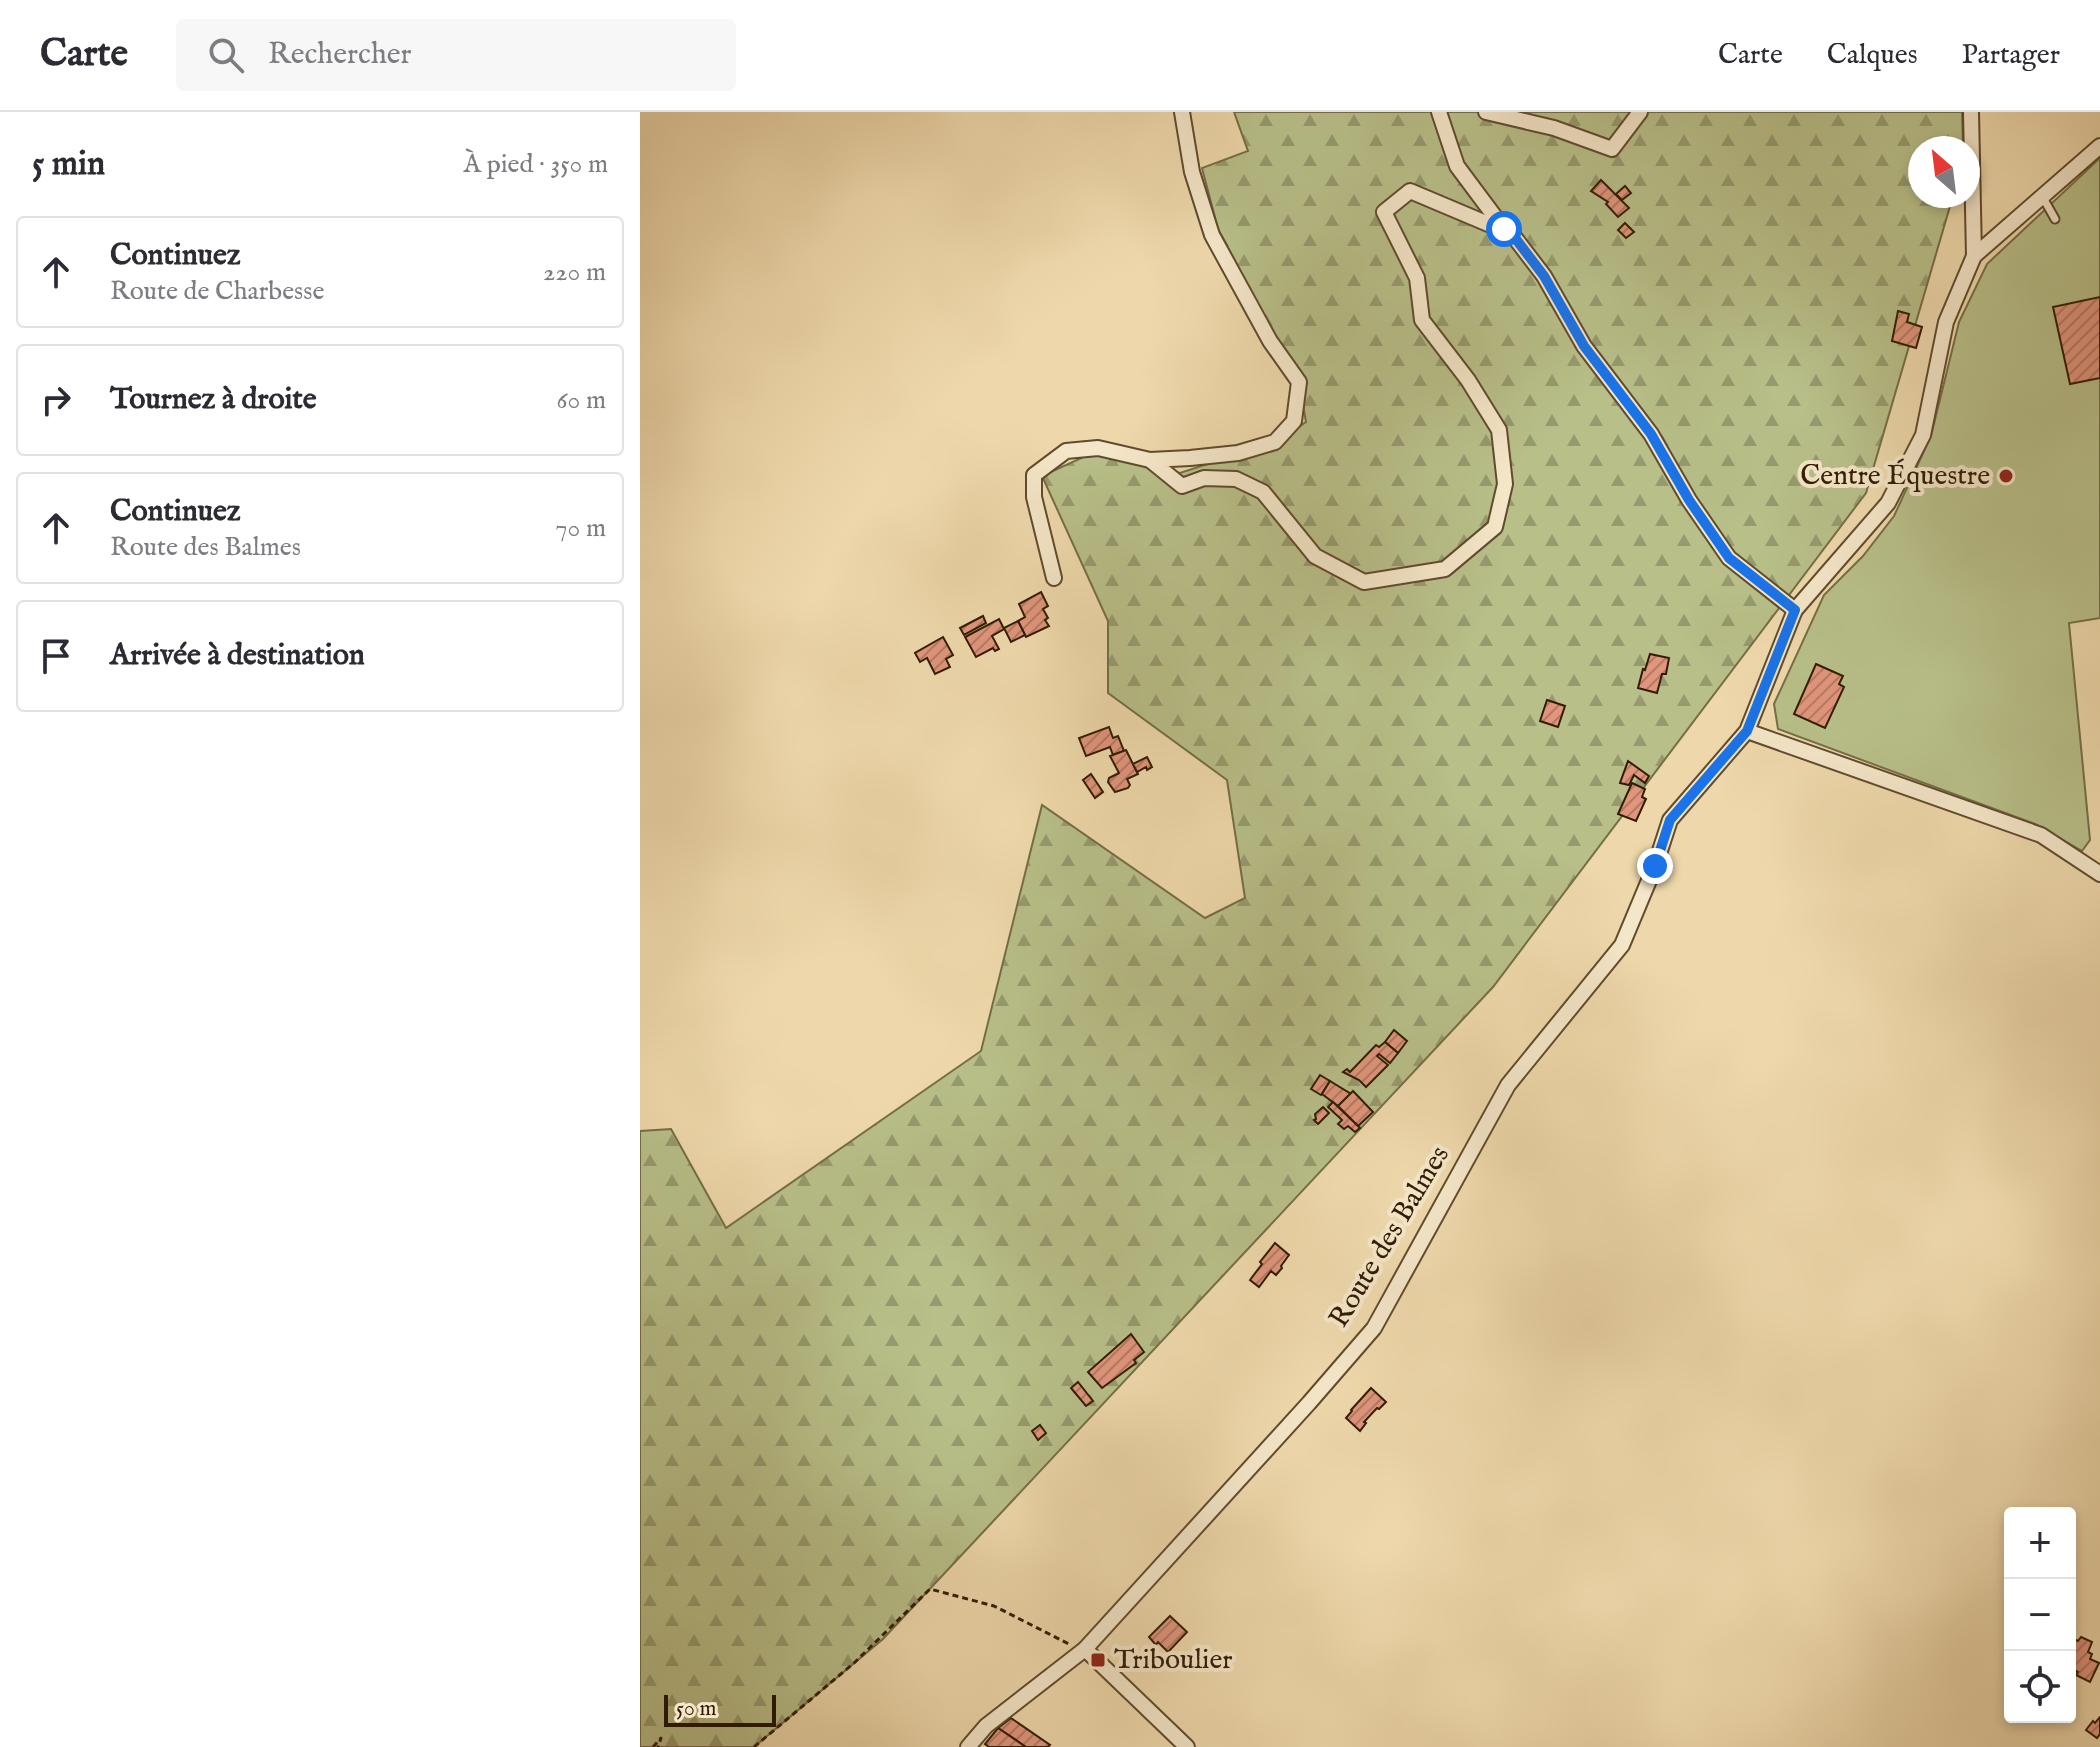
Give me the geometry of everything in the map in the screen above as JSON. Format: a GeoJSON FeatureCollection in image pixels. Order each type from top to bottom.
{"type":"FeatureCollection","features":[{"type":"Feature","properties":{"kind":"street"},"geometry":{"type":"LineString","coordinates":[[1054,578],[1034,497],[1034,475],[1066,451],[1098,448],[1150,460],[1238,453],[1275,442],[1294,421],[1299,382],[1270,341],[1212,235],[1192,172],[1182,112]]}},
{"type":"Feature","properties":{"kind":"street"},"geometry":{"type":"LineString","coordinates":[[1439,112],[1457,166],[1504,229]]}},
{"type":"Feature","properties":{"kind":"street"},"geometry":{"type":"LineString","coordinates":[[1486,112],[1554,128],[1612,149],[1640,112]]}},
{"type":"Feature","properties":{"kind":"street"},"geometry":{"type":"LineString","coordinates":[[1971,112],[1974,256]]}},
{"type":"Feature","properties":{"kind":"street"},"geometry":{"type":"LineString","coordinates":[[1974,256],[2100,146]]}},
{"type":"Feature","properties":{"kind":"street"},"geometry":{"type":"LineString","coordinates":[[1150,460],[1182,486],[1204,478],[1236,479],[1263,492],[1315,556],[1364,582],[1445,569],[1495,527],[1505,484],[1499,430],[1468,380],[1422,320],[1417,278],[1384,212],[1410,191],[1512,234],[1544,276],[1584,346],[1651,434],[1689,500],[1729,558],[1795,610]]}},
{"type":"Feature","properties":{"kind":"street","name":"Route des Balmes"},"geometry":{"type":"LineString","coordinates":[[968,1747],[986,1726],[1078,1647],[1299,1415],[1374,1328],[1508,1085],[1622,945],[1655,866],[1670,820],[1747,731],[1795,610],[1888,503],[1923,435],[1946,322],[1974,256]]}},
{"type":"Feature","properties":{"kind":"street"},"geometry":{"type":"LineString","coordinates":[[1747,731],[2041,835],[2100,874]]}},
{"type":"Feature","properties":{"kind":"street"},"geometry":{"type":"LineString","coordinates":[[1078,1647],[1187,1747]]}},
{"type":"Feature","properties":{"kind":"lane"},"geometry":{"type":"LineString","coordinates":[[2042,196],[2055,219]]}},
{"type":"Feature","properties":{"kind":"path"},"geometry":{"type":"LineString","coordinates":[[754,1747],[854,1663],[930,1589],[994,1606],[1078,1647]]}},
{"type":"Feature","properties":{"kind":"green space"},"geometry":{"type":"Polygon","coordinates":[[[1234,112],[1962,112],[1963,136],[1908,136],[1908,208],[1949,208],[1866,493],[1493,987],[883,1639],[754,1747],[640,1747],[640,1131],[671,1129],[726,1228],[981,1051],[1042,805],[1205,918],[1245,898],[1227,780],[1108,693],[1108,621],[1042,476],[1092,453],[1180,473],[1275,442],[1306,422],[1299,382],[1218,229],[1202,168],[1248,151],[1234,112]]]}},
{"type":"Feature","properties":{"kind":"green space","name":"Centre Équestre"},"geometry":{"type":"Polygon","coordinates":[[[2100,158],[2100,618],[2069,623],[2090,840],[2082,851],[2035,824],[1778,729],[1774,704],[1824,595],[1863,556],[1894,516],[1931,436],[1959,322],[1987,264],[2100,158]]]}},
{"type":"Feature","properties":{"kind":"building"},"geometry":{"type":"Polygon","coordinates":[[[1601,180],[1629,208],[1618,217],[1606,204],[1608,202],[1591,191],[1601,180]]]}},
{"type":"Feature","properties":{"kind":"building"},"geometry":{"type":"Polygon","coordinates":[[[1625,186],[1631,193],[1622,200],[1616,194],[1625,186]]]}},
{"type":"Feature","properties":{"kind":"building"},"geometry":{"type":"Polygon","coordinates":[[[1625,223],[1634,232],[1626,238],[1618,230],[1625,223]]]}},
{"type":"Feature","properties":{"kind":"building"},"geometry":{"type":"Polygon","coordinates":[[[2100,297],[2100,378],[2070,384],[2053,307],[2100,297]]]}},
{"type":"Feature","properties":{"kind":"building"},"geometry":{"type":"Polygon","coordinates":[[[1898,311],[1909,314],[1907,322],[1922,327],[1916,348],[1892,341],[1898,311]]]}},
{"type":"Feature","properties":{"kind":"building"},"geometry":{"type":"Polygon","coordinates":[[[1041,592],[1048,606],[1043,609],[1049,626],[1026,637],[1018,621],[1025,617],[1019,604],[1041,592]]]}},
{"type":"Feature","properties":{"kind":"building"},"geometry":{"type":"Polygon","coordinates":[[[983,616],[986,623],[964,635],[960,628],[983,616]]]}},
{"type":"Feature","properties":{"kind":"building"},"geometry":{"type":"Polygon","coordinates":[[[999,619],[1004,629],[992,636],[999,649],[995,651],[993,648],[976,657],[965,637],[999,619]]]}},
{"type":"Feature","properties":{"kind":"building"},"geometry":{"type":"Polygon","coordinates":[[[1018,621],[1025,635],[1011,642],[1004,628],[1018,621]]]}},
{"type":"Feature","properties":{"kind":"building"},"geometry":{"type":"Polygon","coordinates":[[[943,637],[953,655],[946,659],[950,667],[935,674],[927,658],[920,662],[915,653],[943,637]]]}},
{"type":"Feature","properties":{"kind":"building"},"geometry":{"type":"Polygon","coordinates":[[[1650,654],[1669,658],[1657,693],[1638,688],[1650,654]]]}},
{"type":"Feature","properties":{"kind":"building"},"geometry":{"type":"Polygon","coordinates":[[[1816,664],[1843,676],[1839,684],[1844,687],[1825,728],[1794,714],[1816,664]]]}},
{"type":"Feature","properties":{"kind":"building"},"geometry":{"type":"Polygon","coordinates":[[[1547,700],[1565,706],[1558,727],[1540,721],[1547,700]]]}},
{"type":"Feature","properties":{"kind":"building"},"geometry":{"type":"Polygon","coordinates":[[[1109,727],[1113,738],[1118,736],[1124,751],[1113,755],[1110,747],[1086,756],[1079,738],[1109,727]]]}},
{"type":"Feature","properties":{"kind":"building"},"geometry":{"type":"Polygon","coordinates":[[[1126,750],[1138,774],[1127,779],[1128,788],[1115,792],[1108,782],[1109,778],[1119,773],[1110,756],[1126,750]]]}},
{"type":"Feature","properties":{"kind":"building"},"geometry":{"type":"Polygon","coordinates":[[[1147,757],[1152,767],[1137,772],[1133,764],[1147,757]]]}},
{"type":"Feature","properties":{"kind":"building"},"geometry":{"type":"Polygon","coordinates":[[[1628,761],[1649,776],[1645,783],[1634,775],[1629,785],[1620,783],[1628,761]]]}},
{"type":"Feature","properties":{"kind":"building"},"geometry":{"type":"Polygon","coordinates":[[[1091,774],[1103,792],[1095,798],[1083,780],[1091,774]]]}},
{"type":"Feature","properties":{"kind":"building"},"geometry":{"type":"Polygon","coordinates":[[[1632,783],[1645,789],[1642,797],[1646,799],[1636,821],[1618,814],[1632,783]]]}},
{"type":"Feature","properties":{"kind":"building"},"geometry":{"type":"Polygon","coordinates":[[[1394,1030],[1407,1041],[1398,1053],[1385,1042],[1394,1030]]]}},
{"type":"Feature","properties":{"kind":"building"},"geometry":{"type":"Polygon","coordinates":[[[1385,1042],[1398,1053],[1390,1063],[1379,1054],[1377,1056],[1388,1065],[1366,1087],[1343,1072],[1347,1069],[1350,1072],[1376,1045],[1379,1047],[1385,1042]]]}},
{"type":"Feature","properties":{"kind":"building"},"geometry":{"type":"Polygon","coordinates":[[[1320,1075],[1330,1081],[1321,1095],[1311,1089],[1320,1075]]]}},
{"type":"Feature","properties":{"kind":"building"},"geometry":{"type":"Polygon","coordinates":[[[1330,1081],[1351,1094],[1338,1106],[1322,1094],[1330,1081]]]}},
{"type":"Feature","properties":{"kind":"building"},"geometry":{"type":"Polygon","coordinates":[[[1353,1091],[1373,1112],[1358,1126],[1338,1106],[1353,1091]]]}},
{"type":"Feature","properties":{"kind":"building"},"geometry":{"type":"Polygon","coordinates":[[[1333,1102],[1360,1128],[1355,1132],[1348,1126],[1344,1129],[1338,1124],[1342,1120],[1328,1107],[1333,1102]]]}},
{"type":"Feature","properties":{"kind":"building"},"geometry":{"type":"Polygon","coordinates":[[[1323,1107],[1329,1113],[1318,1124],[1314,1120],[1315,1114],[1323,1107]]]}},
{"type":"Feature","properties":{"kind":"building"},"geometry":{"type":"Polygon","coordinates":[[[1275,1243],[1289,1255],[1276,1275],[1271,1271],[1259,1287],[1250,1280],[1275,1243]]]}},
{"type":"Feature","properties":{"kind":"building"},"geometry":{"type":"Polygon","coordinates":[[[1131,1334],[1144,1352],[1134,1360],[1136,1363],[1102,1388],[1088,1372],[1131,1334]]]}},
{"type":"Feature","properties":{"kind":"building"},"geometry":{"type":"Polygon","coordinates":[[[1078,1382],[1093,1401],[1086,1406],[1071,1388],[1078,1382]]]}},
{"type":"Feature","properties":{"kind":"building"},"geometry":{"type":"Polygon","coordinates":[[[1371,1388],[1386,1402],[1364,1422],[1360,1431],[1346,1418],[1371,1388]]]}},
{"type":"Feature","properties":{"kind":"building"},"geometry":{"type":"Polygon","coordinates":[[[1040,1425],[1046,1433],[1038,1440],[1032,1431],[1040,1425]]]}},
{"type":"Feature","properties":{"kind":"building"},"geometry":{"type":"Polygon","coordinates":[[[1170,1616],[1187,1632],[1168,1652],[1149,1637],[1170,1616]]]}},
{"type":"Feature","properties":{"kind":"building"},"geometry":{"type":"Polygon","coordinates":[[[2081,1637],[2092,1642],[2088,1652],[2092,1654],[2090,1659],[2099,1663],[2090,1682],[2076,1675],[2078,1641],[2081,1637]]]}},
{"type":"Feature","properties":{"kind":"building"},"geometry":{"type":"Polygon","coordinates":[[[2100,1717],[2100,1734],[2097,1738],[2086,1730],[2100,1717]]]}},
{"type":"Feature","properties":{"kind":"building"},"geometry":{"type":"Polygon","coordinates":[[[1011,1718],[1050,1745],[1026,1747],[998,1728],[1011,1718]]]}},
{"type":"Feature","properties":{"kind":"building"},"geometry":{"type":"Polygon","coordinates":[[[998,1728],[1026,1747],[989,1747],[985,1744],[998,1728]]]}},
{"type":"Feature","properties":{"kind":"place","name":"Centre Équestre"},"geometry":{"type":"Point","coordinates":[2006,476]}},
{"type":"Feature","properties":{"kind":"place","name":"Triboulier"},"geometry":{"type":"Point","coordinates":[1098,1660]}},
{"type":"Feature","properties":{"kind":"route"},"geometry":{"type":"LineString","coordinates":[[1504,229],[1512,234],[1544,276],[1584,346],[1651,434],[1689,500],[1729,558],[1795,610],[1747,731],[1670,820],[1655,866]]}}]}
